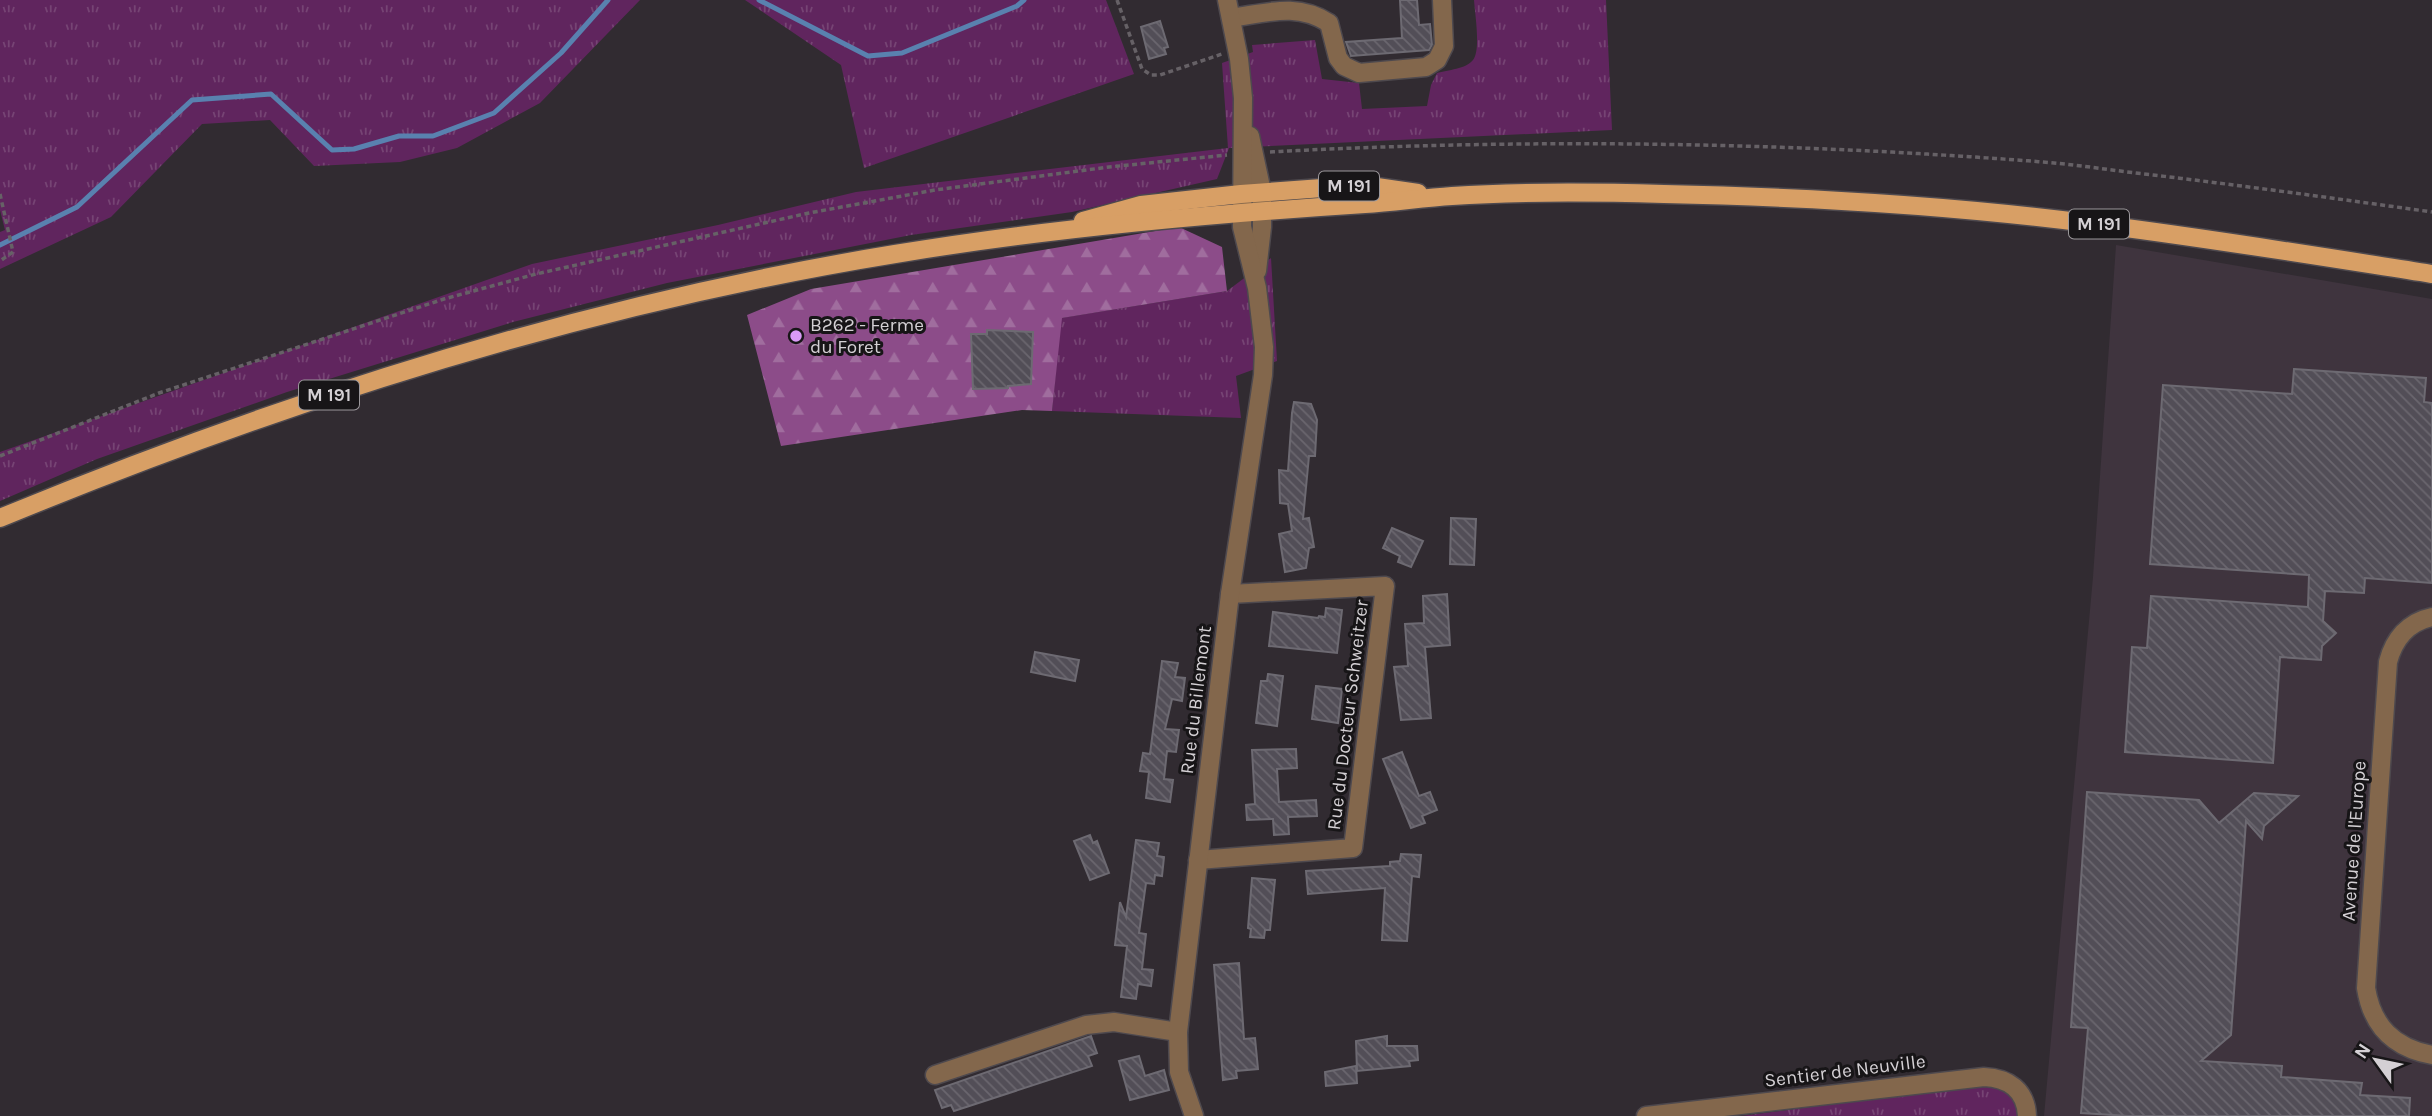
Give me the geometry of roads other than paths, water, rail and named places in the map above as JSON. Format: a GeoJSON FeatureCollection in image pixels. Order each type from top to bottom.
{"type":"FeatureCollection","features":[{"type":"Feature","properties":{"kind":"main road","name":"M 191"},"geometry":{"type":"LineString","coordinates":[[1049,230],[1141,205],[1241,194],[1262,202],[1457,196],[1663,194],[1906,205],[2084,222],[2432,274]]}},
{"type":"Feature","properties":{"kind":"main road","name":"M 191"},"geometry":{"type":"LineString","coordinates":[[0,517],[181,446],[393,374],[529,335],[667,300],[893,254],[1049,230],[1241,213],[1262,202]]}},
{"type":"Feature","properties":{"kind":"street"},"geometry":{"type":"LineString","coordinates":[[1229,9],[1286,10],[1314,14],[1329,23],[1338,58],[1344,66],[1359,73],[1426,67],[1437,60],[1444,46],[1442,0]]}},
{"type":"Feature","properties":{"kind":"street","name":"Rue du Billemont"},"geometry":{"type":"LineString","coordinates":[[1194,1116],[1179,1072],[1178,1032],[1230,594],[1263,375],[1264,347],[1257,288],[1262,202],[1229,9]]}},
{"type":"Feature","properties":{"kind":"street","name":"Rue du Billemont"},"geometry":{"type":"LineString","coordinates":[[1243,98],[1241,213],[1243,239],[1257,288]]}},
{"type":"Feature","properties":{"kind":"street","name":"Rue du Docteur Schweitzer"},"geometry":{"type":"LineString","coordinates":[[1198,860],[1353,848],[1385,586],[1230,594]]}},
{"type":"Feature","properties":{"kind":"street","name":"Avenue de l'Europe"},"geometry":{"type":"LineString","coordinates":[[2432,617],[2414,622],[2406,629],[2395,643],[2388,662],[2366,988],[2372,1012],[2385,1033],[2408,1049],[2432,1055]]}},
{"type":"Feature","properties":{"kind":"street"},"geometry":{"type":"LineString","coordinates":[[935,1075],[1086,1025],[1114,1023],[1178,1032]]}},
{"type":"Feature","properties":{"kind":"street","name":"Sentier de Neuville"},"geometry":{"type":"LineString","coordinates":[[1646,1116],[1984,1077],[2003,1080],[2015,1087],[2025,1101],[2027,1116]]}},
{"type":"Feature","properties":{"kind":"waterway"},"geometry":{"type":"LineString","coordinates":[[0,245],[77,207],[192,100],[271,94],[332,150],[354,149],[399,136],[433,136],[494,113],[561,53],[608,0]]}},
{"type":"Feature","properties":{"kind":"waterway"},"geometry":{"type":"LineString","coordinates":[[759,0],[868,56],[902,53],[1017,6],[1024,0]]}},
{"type":"Feature","properties":{"kind":"place","name":"B262 - Ferme du Foret"},"geometry":{"type":"Point","coordinates":[796,336]}}]}
